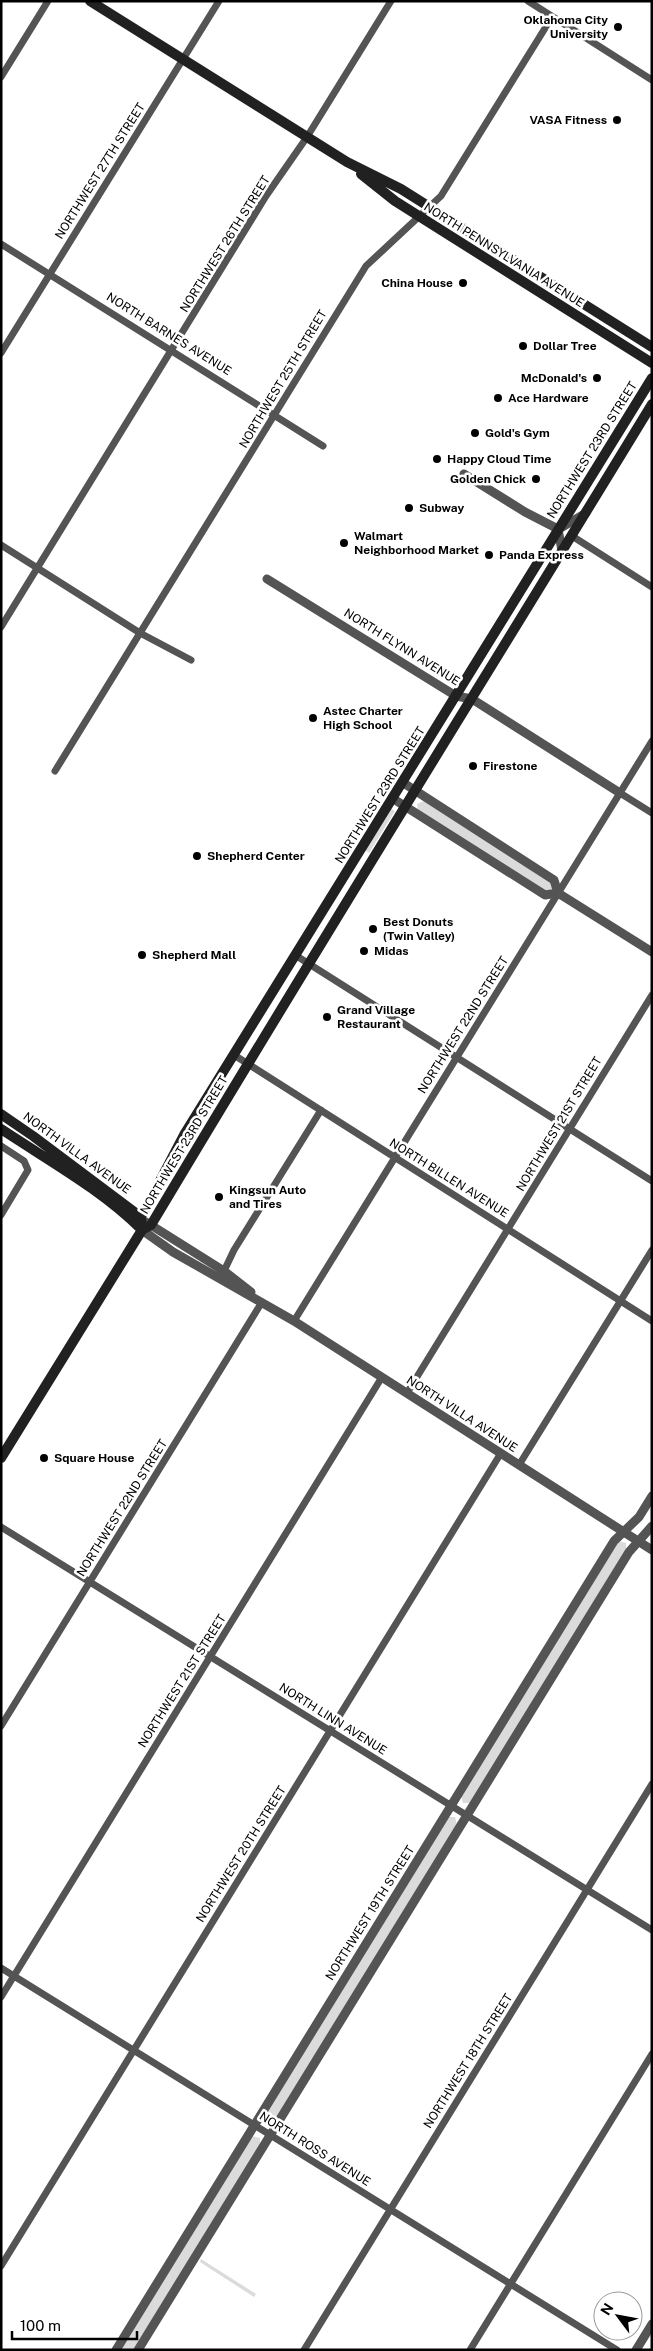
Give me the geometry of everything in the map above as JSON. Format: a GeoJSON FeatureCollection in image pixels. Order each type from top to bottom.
{"type":"FeatureCollection","features":[{"type":"Feature","properties":{"kind":"main road","name":"NORTH PENNSYLVANIA AVENUE"},"geometry":{"type":"LineString","coordinates":[[90,1],[347,162],[401,189],[431,207],[652,347]]}},
{"type":"Feature","properties":{"kind":"main road","name":"NORTH PENNSYLVANIA AVENUE"},"geometry":{"type":"LineString","coordinates":[[347,162],[395,201],[652,363]]}},
{"type":"Feature","properties":{"kind":"main road"},"geometry":{"type":"LineString","coordinates":[[474,250],[481,239]]}},
{"type":"Feature","properties":{"kind":"main road"},"geometry":{"type":"LineString","coordinates":[[512,275],[519,263]]}},
{"type":"Feature","properties":{"kind":"main road","name":"NORTHWEST 23RD STREET"},"geometry":{"type":"LineString","coordinates":[[146,1228],[141,1217],[184,1135],[652,378]]}},
{"type":"Feature","properties":{"kind":"main road","name":"NORTHWEST 23RD STREET"},"geometry":{"type":"LineString","coordinates":[[1,1458],[5,1444],[179,1178],[257,1046],[531,605],[652,404]]}},
{"type":"Feature","properties":{"kind":"main road"},"geometry":{"type":"LineString","coordinates":[[517,596],[531,605]]}},
{"type":"Feature","properties":{"kind":"main road"},"geometry":{"type":"LineString","coordinates":[[492,638],[505,646]]}},
{"type":"Feature","properties":{"kind":"main road"},"geometry":{"type":"LineString","coordinates":[[351,864],[364,872]]}},
{"type":"Feature","properties":{"kind":"main road"},"geometry":{"type":"LineString","coordinates":[[257,1046],[252,1024],[283,1004]]}},
{"type":"Feature","properties":{"kind":"main road"},"geometry":{"type":"LineString","coordinates":[[208,1096],[222,1105]]}},
{"type":"Feature","properties":{"kind":"main road","name":"NORTH VILLA AVENUE"},"geometry":{"type":"LineString","coordinates":[[1,1114],[141,1217]]}},
{"type":"Feature","properties":{"kind":"main road","name":"NORTH VILLA AVENUE"},"geometry":{"type":"LineString","coordinates":[[1,1129],[86,1185],[146,1228]]}},
{"type":"Feature","properties":{"kind":"main road"},"geometry":{"type":"LineString","coordinates":[[184,1135],[200,1143]]}},
{"type":"Feature","properties":{"kind":"main road"},"geometry":{"type":"LineString","coordinates":[[166,1171],[179,1178]]}},
{"type":"Feature","properties":{"kind":"street"},"geometry":{"type":"LineString","coordinates":[[1,77],[48,1]]}},
{"type":"Feature","properties":{"kind":"street","name":"NORTHWEST 27TH STREET"},"geometry":{"type":"LineString","coordinates":[[1,353],[218,1]]}},
{"type":"Feature","properties":{"kind":"street","name":"NORTHWEST 26TH STREET"},"geometry":{"type":"LineString","coordinates":[[1,627],[266,196],[307,137],[391,1]]}},
{"type":"Feature","properties":{"kind":"street"},"geometry":{"type":"LineString","coordinates":[[528,1],[652,80]]}},
{"type":"Feature","properties":{"kind":"street","name":"NORTHWEST 25TH STREET"},"geometry":{"type":"LineString","coordinates":[[55,771],[366,266],[441,196],[552,16]]}},
{"type":"Feature","properties":{"kind":"street","name":"NORTH BARNES AVENUE"},"geometry":{"type":"LineString","coordinates":[[1,244],[323,446]]}},
{"type":"Feature","properties":{"kind":"street"},"geometry":{"type":"LineString","coordinates":[[464,474],[525,512],[558,529]]}},
{"type":"Feature","properties":{"kind":"street"},"geometry":{"type":"LineString","coordinates":[[558,529],[586,512]]}},
{"type":"Feature","properties":{"kind":"street"},"geometry":{"type":"LineString","coordinates":[[558,529],[562,551]]}},
{"type":"Feature","properties":{"kind":"street"},"geometry":{"type":"LineString","coordinates":[[572,536],[652,587]]}},
{"type":"Feature","properties":{"kind":"street"},"geometry":{"type":"LineString","coordinates":[[1,545],[140,633],[191,660]]}},
{"type":"Feature","properties":{"kind":"street","name":"NORTH FLYNN AVENUE"},"geometry":{"type":"LineString","coordinates":[[267,579],[456,696],[472,699],[652,813]]}},
{"type":"Feature","properties":{"kind":"street","name":"NORTHWEST 22ND STREET"},"geometry":{"type":"LineString","coordinates":[[294,1321],[652,741]]}},
{"type":"Feature","properties":{"kind":"street"},"geometry":{"type":"LineString","coordinates":[[402,782],[554,880],[558,893],[652,952]]}},
{"type":"Feature","properties":{"kind":"street"},"geometry":{"type":"LineString","coordinates":[[392,798],[545,896],[558,893]]}},
{"type":"Feature","properties":{"kind":"street"},"geometry":{"type":"LineString","coordinates":[[295,955],[652,1181]]}},
{"type":"Feature","properties":{"kind":"street","name":"NORTHWEST 21ST STREET"},"geometry":{"type":"LineString","coordinates":[[407,1393],[652,995]]}},
{"type":"Feature","properties":{"kind":"street","name":"NORTH BILLEN AVENUE"},"geometry":{"type":"LineString","coordinates":[[234,1055],[652,1321]]}},
{"type":"Feature","properties":{"kind":"street"},"geometry":{"type":"LineString","coordinates":[[224,1271],[234,1250],[321,1110]]}},
{"type":"Feature","properties":{"kind":"street"},"geometry":{"type":"LineString","coordinates":[[1,1146],[24,1161],[27,1168],[27,1173],[1,1215]]}},
{"type":"Feature","properties":{"kind":"street","name":"NORTH VILLA AVENUE"},"geometry":{"type":"LineString","coordinates":[[146,1228],[224,1271],[261,1300]]}},
{"type":"Feature","properties":{"kind":"street","name":"NORTH VILLA AVENUE"},"geometry":{"type":"LineString","coordinates":[[146,1228],[173,1252],[261,1300],[652,1550]]}},
{"type":"Feature","properties":{"kind":"street"},"geometry":{"type":"LineString","coordinates":[[520,1465],[652,1250]]}},
{"type":"Feature","properties":{"kind":"street","name":"NORTHWEST 22ND STREET"},"geometry":{"type":"LineString","coordinates":[[1,1726],[261,1300]]}},
{"type":"Feature","properties":{"kind":"street","name":"NORTHWEST 21ST STREET"},"geometry":{"type":"LineString","coordinates":[[1,1997],[382,1378]]}},
{"type":"Feature","properties":{"kind":"street","name":"NORTHWEST 20TH STREET"},"geometry":{"type":"LineString","coordinates":[[1,2266],[501,1453]]}},
{"type":"Feature","properties":{"kind":"street","name":"NORTHWEST 19TH STREET"},"geometry":{"type":"LineString","coordinates":[[116,2350],[614,1541],[639,1517],[652,1496]]}},
{"type":"Feature","properties":{"kind":"street"},"geometry":{"type":"LineString","coordinates":[[138,2350],[629,1552],[652,1526]]}},
{"type":"Feature","properties":{"kind":"street","name":"NORTH LINN AVENUE"},"geometry":{"type":"LineString","coordinates":[[1,1527],[652,1930]]}},
{"type":"Feature","properties":{"kind":"street","name":"NORTHWEST 18TH STREET"},"geometry":{"type":"LineString","coordinates":[[304,2350],[652,1784]]}},
{"type":"Feature","properties":{"kind":"street","name":"NORTH ROSS AVENUE"},"geometry":{"type":"LineString","coordinates":[[1,1968],[617,2350]]}},
{"type":"Feature","properties":{"kind":"street"},"geometry":{"type":"LineString","coordinates":[[470,2350],[652,2054]]}},
{"type":"Feature","properties":{"kind":"street"},"geometry":{"type":"LineString","coordinates":[[636,2350],[652,2324]]}},
{"type":"Feature","properties":{"kind":"shaded area"},"geometry":{"type":"Polygon","coordinates":[[[424,801],[555,885],[549,894],[418,810],[417,804],[424,801]]]}},
{"type":"Feature","properties":{"kind":"shaded area"},"geometry":{"type":"Polygon","coordinates":[[[390,808],[395,811],[369,853],[365,850],[390,808]]]}},
{"type":"Feature","properties":{"kind":"shaded area"},"geometry":{"type":"Polygon","coordinates":[[[619,1541],[626,1543],[626,1549],[470,1803],[463,1803],[461,1796],[619,1541]]]}},
{"type":"Feature","properties":{"kind":"shaded area"},"geometry":{"type":"Polygon","coordinates":[[[449,1817],[455,1817],[457,1825],[273,2123],[265,2122],[264,2115],[449,1817]]]}},
{"type":"Feature","properties":{"kind":"shaded area"},"geometry":{"type":"Polygon","coordinates":[[[252,2136],[260,2138],[260,2145],[133,2350],[120,2350],[252,2136]]]}},
{"type":"Feature","properties":{"kind":"shaded area"},"geometry":{"type":"Polygon","coordinates":[[[201,2259],[256,2294],[254,2297],[200,2262],[201,2259]]]}},
{"type":"Feature","properties":{"kind":"place","name":"Oklahoma City University"},"geometry":{"type":"Point","coordinates":[618,27]}},
{"type":"Feature","properties":{"kind":"place","name":"VASA Fitness"},"geometry":{"type":"Point","coordinates":[617,120]}},
{"type":"Feature","properties":{"kind":"place","name":"China House"},"geometry":{"type":"Point","coordinates":[463,283]}},
{"type":"Feature","properties":{"kind":"place","name":"Dollar Tree"},"geometry":{"type":"Point","coordinates":[523,346]}},
{"type":"Feature","properties":{"kind":"place","name":"McDonald's"},"geometry":{"type":"Point","coordinates":[597,378]}},
{"type":"Feature","properties":{"kind":"place","name":"Ace Hardware"},"geometry":{"type":"Point","coordinates":[498,398]}},
{"type":"Feature","properties":{"kind":"place","name":"Gold's Gym"},"geometry":{"type":"Point","coordinates":[475,433]}},
{"type":"Feature","properties":{"kind":"place","name":"Happy Cloud Time"},"geometry":{"type":"Point","coordinates":[437,459]}},
{"type":"Feature","properties":{"kind":"place","name":"Golden Chick"},"geometry":{"type":"Point","coordinates":[536,479]}},
{"type":"Feature","properties":{"kind":"place","name":"Subway"},"geometry":{"type":"Point","coordinates":[409,508]}},
{"type":"Feature","properties":{"kind":"place","name":"Walmart Neighborhood Market"},"geometry":{"type":"Point","coordinates":[344,543]}},
{"type":"Feature","properties":{"kind":"place","name":"Panda Express"},"geometry":{"type":"Point","coordinates":[489,555]}},
{"type":"Feature","properties":{"kind":"place","name":"Astec Charter High School"},"geometry":{"type":"Point","coordinates":[313,718]}},
{"type":"Feature","properties":{"kind":"place","name":"Firestone"},"geometry":{"type":"Point","coordinates":[473,766]}},
{"type":"Feature","properties":{"kind":"place","name":"Shepherd Center"},"geometry":{"type":"Point","coordinates":[197,856]}},
{"type":"Feature","properties":{"kind":"place","name":"Best Donuts (Twin Valley)"},"geometry":{"type":"Point","coordinates":[373,929]}},
{"type":"Feature","properties":{"kind":"place","name":"Midas"},"geometry":{"type":"Point","coordinates":[364,951]}},
{"type":"Feature","properties":{"kind":"place","name":"Shepherd Mall"},"geometry":{"type":"Point","coordinates":[142,955]}},
{"type":"Feature","properties":{"kind":"place","name":"Grand Village Restaurant"},"geometry":{"type":"Point","coordinates":[327,1017]}},
{"type":"Feature","properties":{"kind":"place","name":"Kingsun Auto and Tires"},"geometry":{"type":"Point","coordinates":[219,1197]}},
{"type":"Feature","properties":{"kind":"place","name":"Square House"},"geometry":{"type":"Point","coordinates":[44,1458]}}]}
